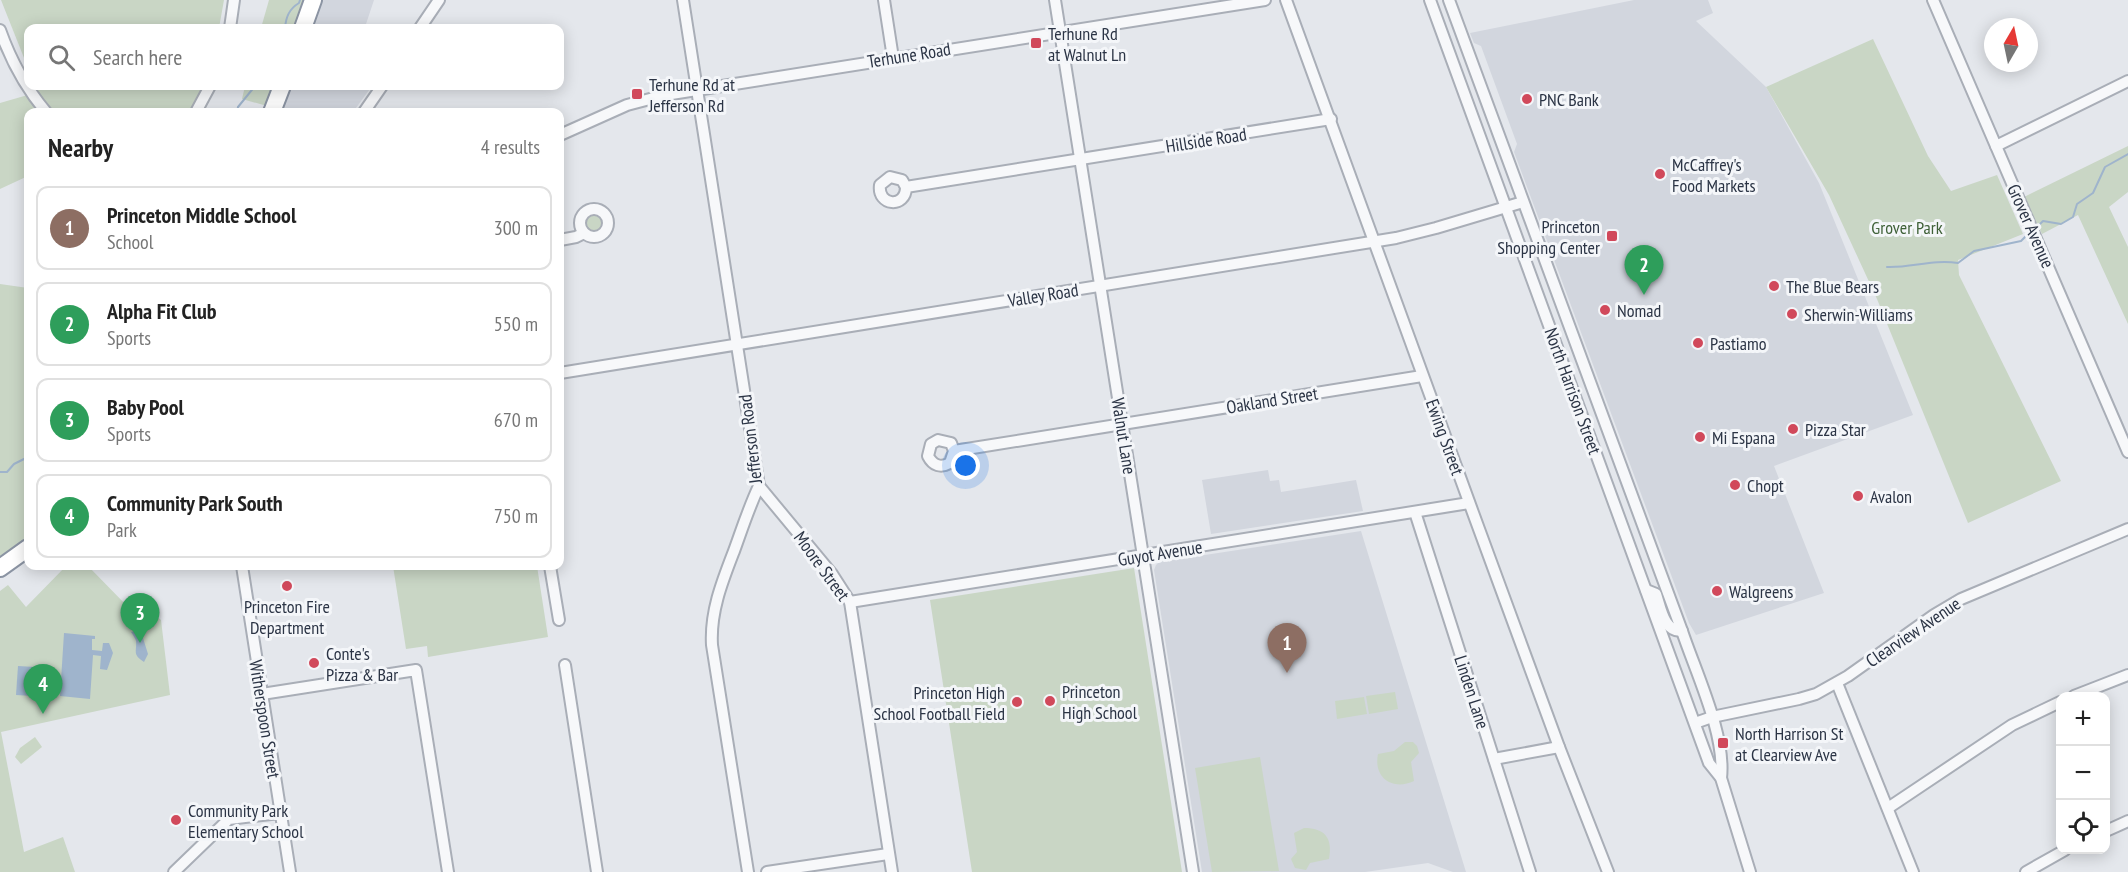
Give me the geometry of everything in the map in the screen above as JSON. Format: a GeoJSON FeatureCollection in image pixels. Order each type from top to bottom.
{"type":"FeatureCollection","features":[{"type":"Feature","properties":{"kind":"highway"},"geometry":{"type":"LineString","coordinates":[[304,24],[313,0]]}},
{"type":"Feature","properties":{"kind":"highway"},"geometry":{"type":"LineString","coordinates":[[274,108],[280,90]]}},
{"type":"Feature","properties":{"kind":"highway"},"geometry":{"type":"LineString","coordinates":[[0,568],[24,551]]}},
{"type":"Feature","properties":{"kind":"street"},"geometry":{"type":"LineString","coordinates":[[231,24],[234,0]]}},
{"type":"Feature","properties":{"kind":"street"},"geometry":{"type":"LineString","coordinates":[[423,24],[439,0]]}},
{"type":"Feature","properties":{"kind":"street","name":"Jefferson Road"},"geometry":{"type":"LineString","coordinates":[[683,0],[759,486],[718,594],[711,629],[748,872]]}},
{"type":"Feature","properties":{"kind":"street"},"geometry":{"type":"LineString","coordinates":[[884,0],[893,58]]}},
{"type":"Feature","properties":{"kind":"street","name":"Walnut Lane"},"geometry":{"type":"LineString","coordinates":[[1055,0],[1192,872]]}},
{"type":"Feature","properties":{"kind":"street","name":"Terhune Road"},"geometry":{"type":"LineString","coordinates":[[564,133],[627,105],[653,97],[1265,0]]}},
{"type":"Feature","properties":{"kind":"street","name":"Ewing Street"},"geometry":{"type":"LineString","coordinates":[[1286,0],[1331,119],[1422,376],[1559,747],[1608,872]]}},
{"type":"Feature","properties":{"kind":"street","name":"North Harrison Street"},"geometry":{"type":"LineString","coordinates":[[1430,0],[1709,763],[1720,778],[1750,872]]}},
{"type":"Feature","properties":{"kind":"street","name":"North Harrison Street"},"geometry":{"type":"LineString","coordinates":[[1449,0],[1712,717],[1722,762],[1720,778]]}},
{"type":"Feature","properties":{"kind":"street","name":"Grover Avenue"},"geometry":{"type":"LineString","coordinates":[[1933,0],[2128,452]]}},
{"type":"Feature","properties":{"kind":"street"},"geometry":{"type":"LineString","coordinates":[[0,30],[24,83]]}},
{"type":"Feature","properties":{"kind":"street"},"geometry":{"type":"LineString","coordinates":[[1996,146],[2128,81]]}},
{"type":"Feature","properties":{"kind":"street"},"geometry":{"type":"LineString","coordinates":[[29,90],[43,108]]}},
{"type":"Feature","properties":{"kind":"street"},"geometry":{"type":"LineString","coordinates":[[198,108],[208,90]]}},
{"type":"Feature","properties":{"kind":"street"},"geometry":{"type":"LineString","coordinates":[[367,108],[379,90]]}},
{"type":"Feature","properties":{"kind":"street","name":"Hillside Road"},"geometry":{"type":"LineString","coordinates":[[906,188],[1331,119]]}},
{"type":"Feature","properties":{"kind":"street","name":"Valley Road"},"geometry":{"type":"LineString","coordinates":[[564,372],[1374,242],[1436,228],[1523,202]]}},
{"type":"Feature","properties":{"kind":"street"},"geometry":{"type":"LineString","coordinates":[[564,239],[576,237],[584,232]]}},
{"type":"Feature","properties":{"kind":"street","name":"Oakland Street"},"geometry":{"type":"LineString","coordinates":[[954,451],[1422,376]]}},
{"type":"Feature","properties":{"kind":"street","name":"Moore Street"},"geometry":{"type":"LineString","coordinates":[[759,486],[832,574],[850,602],[892,872]]}},
{"type":"Feature","properties":{"kind":"street","name":"Guyot Avenue"},"geometry":{"type":"LineString","coordinates":[[850,602],[1469,503]]}},
{"type":"Feature","properties":{"kind":"street","name":"Linden Lane"},"geometry":{"type":"LineString","coordinates":[[1415,512],[1530,872]]}},
{"type":"Feature","properties":{"kind":"street","name":"Clearview Avenue"},"geometry":{"type":"LineString","coordinates":[[1695,723],[1712,717],[1799,699],[1837,683],[1934,615],[1961,599],[2128,529]]}},
{"type":"Feature","properties":{"kind":"street"},"geometry":{"type":"LineString","coordinates":[[1636,562],[1635,549],[1645,532]]}},
{"type":"Feature","properties":{"kind":"street","name":"Witherspoon Street"},"geometry":{"type":"LineString","coordinates":[[243,570],[290,872]]}},
{"type":"Feature","properties":{"kind":"street"},"geometry":{"type":"LineString","coordinates":[[551,570],[559,620]]}},
{"type":"Feature","properties":{"kind":"street"},"geometry":{"type":"LineString","coordinates":[[1646,590],[1656,594],[1668,626],[1675,631],[1682,631]]}},
{"type":"Feature","properties":{"kind":"street"},"geometry":{"type":"LineString","coordinates":[[566,664],[597,872]]}},
{"type":"Feature","properties":{"kind":"street"},"geometry":{"type":"LineString","coordinates":[[1679,681],[1694,667]]}},
{"type":"Feature","properties":{"kind":"street"},"geometry":{"type":"LineString","coordinates":[[262,694],[416,670],[448,872]]}},
{"type":"Feature","properties":{"kind":"street"},"geometry":{"type":"LineString","coordinates":[[2084,692],[2128,675]]}},
{"type":"Feature","properties":{"kind":"street"},"geometry":{"type":"LineString","coordinates":[[1837,683],[1913,872]]}},
{"type":"Feature","properties":{"kind":"street"},"geometry":{"type":"LineString","coordinates":[[1888,808],[2012,725],[2056,704]]}},
{"type":"Feature","properties":{"kind":"street"},"geometry":{"type":"LineString","coordinates":[[1494,759],[1559,747]]}},
{"type":"Feature","properties":{"kind":"street"},"geometry":{"type":"LineString","coordinates":[[174,872],[229,819],[280,813]]}},
{"type":"Feature","properties":{"kind":"street"},"geometry":{"type":"LineString","coordinates":[[2110,829],[2128,821]]}},
{"type":"Feature","properties":{"kind":"street"},"geometry":{"type":"LineString","coordinates":[[767,872],[888,854]]}},
{"type":"Feature","properties":{"kind":"street"},"geometry":{"type":"LineString","coordinates":[[2026,872],[2057,854]]}},
{"type":"Feature","properties":{"kind":"shaded area"},"geometry":{"type":"Polygon","coordinates":[[[321,0],[374,0],[366,24],[313,24],[321,0]]]}},
{"type":"Feature","properties":{"kind":"shaded area","name":"Princeton Shopping Center"},"geometry":{"type":"Polygon","coordinates":[[[1634,0],[1708,0],[1713,13],[1696,21],[1766,87],[1819,183],[1913,415],[1774,466],[1824,593],[1696,635],[1689,623],[1514,152],[1517,144],[1481,46],[1474,43],[1470,33],[1634,0]]]}},
{"type":"Feature","properties":{"kind":"shaded area"},"geometry":{"type":"Polygon","coordinates":[[[290,90],[369,90],[356,108],[282,108],[290,90]]]}},
{"type":"Feature","properties":{"kind":"shaded area"},"geometry":{"type":"Polygon","coordinates":[[[1268,470],[1270,481],[1279,480],[1281,492],[1356,480],[1363,511],[1211,534],[1202,480],[1268,470]]]}},
{"type":"Feature","properties":{"kind":"shaded area"},"geometry":{"type":"Polygon","coordinates":[[[1361,531],[1466,872],[1453,872],[1428,863],[1365,872],[1202,872],[1154,570],[1156,565],[1159,562],[1361,531]]]}},
{"type":"Feature","properties":{"kind":"green space"},"geometry":{"type":"Polygon","coordinates":[[[1,0],[224,0],[220,24],[24,24],[24,58],[1,0]]]}},
{"type":"Feature","properties":{"kind":"green space"},"geometry":{"type":"Polygon","coordinates":[[[269,0],[304,0],[295,24],[262,24],[269,0]]]}},
{"type":"Feature","properties":{"kind":"green space","name":"Grover Park"},"geometry":{"type":"Polygon","coordinates":[[[1873,39],[1928,156],[1951,191],[1997,175],[2023,234],[1958,260],[1959,275],[2061,481],[1968,523],[1877,299],[1829,195],[1766,87],[1873,39]]]}},
{"type":"Feature","properties":{"kind":"green space"},"geometry":{"type":"Polygon","coordinates":[[[37,90],[200,90],[193,108],[24,108],[24,178],[0,189],[0,103],[38,92],[37,90]]]}},
{"type":"Feature","properties":{"kind":"green space"},"geometry":{"type":"Polygon","coordinates":[[[244,90],[273,90],[267,106],[242,99],[244,90]]]}},
{"type":"Feature","properties":{"kind":"green space"},"geometry":{"type":"Polygon","coordinates":[[[2128,146],[2128,192],[2109,207],[2128,247],[2128,324],[2078,215],[2042,234],[2024,197],[2128,146]]]}},
{"type":"Feature","properties":{"kind":"green space"},"geometry":{"type":"Polygon","coordinates":[[[590,213],[598,213],[603,218],[601,229],[590,231],[585,226],[585,218],[590,213]]]}},
{"type":"Feature","properties":{"kind":"green space"},"geometry":{"type":"Polygon","coordinates":[[[0,284],[24,287],[24,542],[0,560],[0,284]]]}},
{"type":"Feature","properties":{"kind":"green space","name":"Princeton High School"},"geometry":{"type":"Polygon","coordinates":[[[1134,568],[1182,872],[972,872],[930,600],[1134,568]]]}},
{"type":"Feature","properties":{"kind":"green space"},"geometry":{"type":"Polygon","coordinates":[[[62,570],[92,570],[129,608],[135,605],[145,613],[161,620],[170,695],[1,732],[24,852],[63,837],[75,872],[0,872],[0,591],[8,585],[26,607],[62,570]]]}},
{"type":"Feature","properties":{"kind":"green space"},"geometry":{"type":"Polygon","coordinates":[[[394,570],[538,570],[548,637],[428,657],[427,646],[406,649],[394,570]]]}},
{"type":"Feature","properties":{"kind":"green space"},"geometry":{"type":"Polygon","coordinates":[[[1395,692],[1398,709],[1369,714],[1366,696],[1395,692]]]}},
{"type":"Feature","properties":{"kind":"green space"},"geometry":{"type":"Polygon","coordinates":[[[1364,697],[1367,714],[1337,719],[1335,701],[1364,697]]]}},
{"type":"Feature","properties":{"kind":"green space"},"geometry":{"type":"Polygon","coordinates":[[[35,737],[42,747],[21,764],[15,757],[20,748],[35,737]]]}},
{"type":"Feature","properties":{"kind":"green space"},"geometry":{"type":"Polygon","coordinates":[[[1405,742],[1413,742],[1419,753],[1411,762],[1414,781],[1406,784],[1392,783],[1382,776],[1379,770],[1378,754],[1394,751],[1405,742]]]}},
{"type":"Feature","properties":{"kind":"green space"},"geometry":{"type":"Polygon","coordinates":[[[1260,757],[1279,871],[1212,872],[1195,768],[1260,757]]]}},
{"type":"Feature","properties":{"kind":"green space"},"geometry":{"type":"Polygon","coordinates":[[[1304,828],[1322,832],[1330,845],[1329,859],[1310,863],[1306,870],[1295,868],[1291,859],[1297,852],[1294,833],[1304,828]]]}},
{"type":"Feature","properties":{"kind":"water"},"geometry":{"type":"Polygon","coordinates":[[[143,629],[148,654],[144,662],[136,655],[136,641],[131,632],[143,629]]]}},
{"type":"Feature","properties":{"kind":"water"},"geometry":{"type":"Polygon","coordinates":[[[64,633],[95,636],[95,639],[92,639],[92,650],[102,651],[103,643],[109,643],[113,653],[107,670],[100,669],[101,656],[93,655],[90,699],[60,696],[64,633]]]}},
{"type":"Feature","properties":{"kind":"water"},"geometry":{"type":"Polygon","coordinates":[[[18,666],[35,667],[33,696],[16,695],[18,666]]]}},
{"type":"Feature","properties":{"kind":"waterway"},"geometry":{"type":"LineString","coordinates":[[286,24],[289,14],[300,0]]}},
{"type":"Feature","properties":{"kind":"waterway"},"geometry":{"type":"LineString","coordinates":[[238,108],[252,90]]}},
{"type":"Feature","properties":{"kind":"waterway"},"geometry":{"type":"LineString","coordinates":[[2038,226],[2043,221],[2061,224],[2073,217],[2077,204],[2093,193],[2105,167],[2128,154]]}},
{"type":"Feature","properties":{"kind":"waterway"},"geometry":{"type":"LineString","coordinates":[[1887,267],[1940,262],[1958,263],[1974,251],[2021,241],[2027,235]]}},
{"type":"Feature","properties":{"kind":"waterway"},"geometry":{"type":"LineString","coordinates":[[0,472],[7,472],[14,464],[24,459]]}},
{"type":"Feature","properties":{"kind":"place","name":"Terhune Rd at Walnut Ln"},"geometry":{"type":"Point","coordinates":[1036,43]}},
{"type":"Feature","properties":{"kind":"place","name":"Terhune Rd at Jefferson Rd"},"geometry":{"type":"Point","coordinates":[637,94]}},
{"type":"Feature","properties":{"kind":"place","name":"PNC Bank"},"geometry":{"type":"Point","coordinates":[1527,99]}},
{"type":"Feature","properties":{"kind":"place","name":"McCaffrey's Food Markets"},"geometry":{"type":"Point","coordinates":[1660,174]}},
{"type":"Feature","properties":{"kind":"place","name":"Princeton Shopping Center"},"geometry":{"type":"Point","coordinates":[1612,236]}},
{"type":"Feature","properties":{"kind":"place","name":"The Blue Bears"},"geometry":{"type":"Point","coordinates":[1774,286]}},
{"type":"Feature","properties":{"kind":"place","name":"Alpha Fit Club"},"geometry":{"type":"Point","coordinates":[1644,295]}},
{"type":"Feature","properties":{"kind":"place","name":"Nomad"},"geometry":{"type":"Point","coordinates":[1605,310]}},
{"type":"Feature","properties":{"kind":"place","name":"Sherwin-Williams"},"geometry":{"type":"Point","coordinates":[1792,314]}},
{"type":"Feature","properties":{"kind":"place","name":"Pastiamo"},"geometry":{"type":"Point","coordinates":[1698,343]}},
{"type":"Feature","properties":{"kind":"place","name":"Pizza Star"},"geometry":{"type":"Point","coordinates":[1793,429]}},
{"type":"Feature","properties":{"kind":"place","name":"Mi Espana"},"geometry":{"type":"Point","coordinates":[1700,437]}},
{"type":"Feature","properties":{"kind":"place","name":"Chopt"},"geometry":{"type":"Point","coordinates":[1735,485]}},
{"type":"Feature","properties":{"kind":"place","name":"Avalon"},"geometry":{"type":"Point","coordinates":[1858,496]}},
{"type":"Feature","properties":{"kind":"place","name":"Princeton Fire Department"},"geometry":{"type":"Point","coordinates":[287,586]}},
{"type":"Feature","properties":{"kind":"place","name":"Walgreens"},"geometry":{"type":"Point","coordinates":[1717,591]}},
{"type":"Feature","properties":{"kind":"place","name":"Baby Pool"},"geometry":{"type":"Point","coordinates":[140,643]}},
{"type":"Feature","properties":{"kind":"place","name":"Conte's Pizza & Bar"},"geometry":{"type":"Point","coordinates":[314,663]}},
{"type":"Feature","properties":{"kind":"place","name":"Princeton Middle School"},"geometry":{"type":"Point","coordinates":[1287,673]}},
{"type":"Feature","properties":{"kind":"place","name":"Princeton High School"},"geometry":{"type":"Point","coordinates":[1050,701]}},
{"type":"Feature","properties":{"kind":"place","name":"Princeton High School Football Field"},"geometry":{"type":"Point","coordinates":[1017,702]}},
{"type":"Feature","properties":{"kind":"place","name":"Community Park South"},"geometry":{"type":"Point","coordinates":[43,714]}},
{"type":"Feature","properties":{"kind":"place","name":"North Harrison St at Clearview Ave"},"geometry":{"type":"Point","coordinates":[1723,743]}},
{"type":"Feature","properties":{"kind":"place","name":"Community Park Elementary School"},"geometry":{"type":"Point","coordinates":[176,820]}}]}
